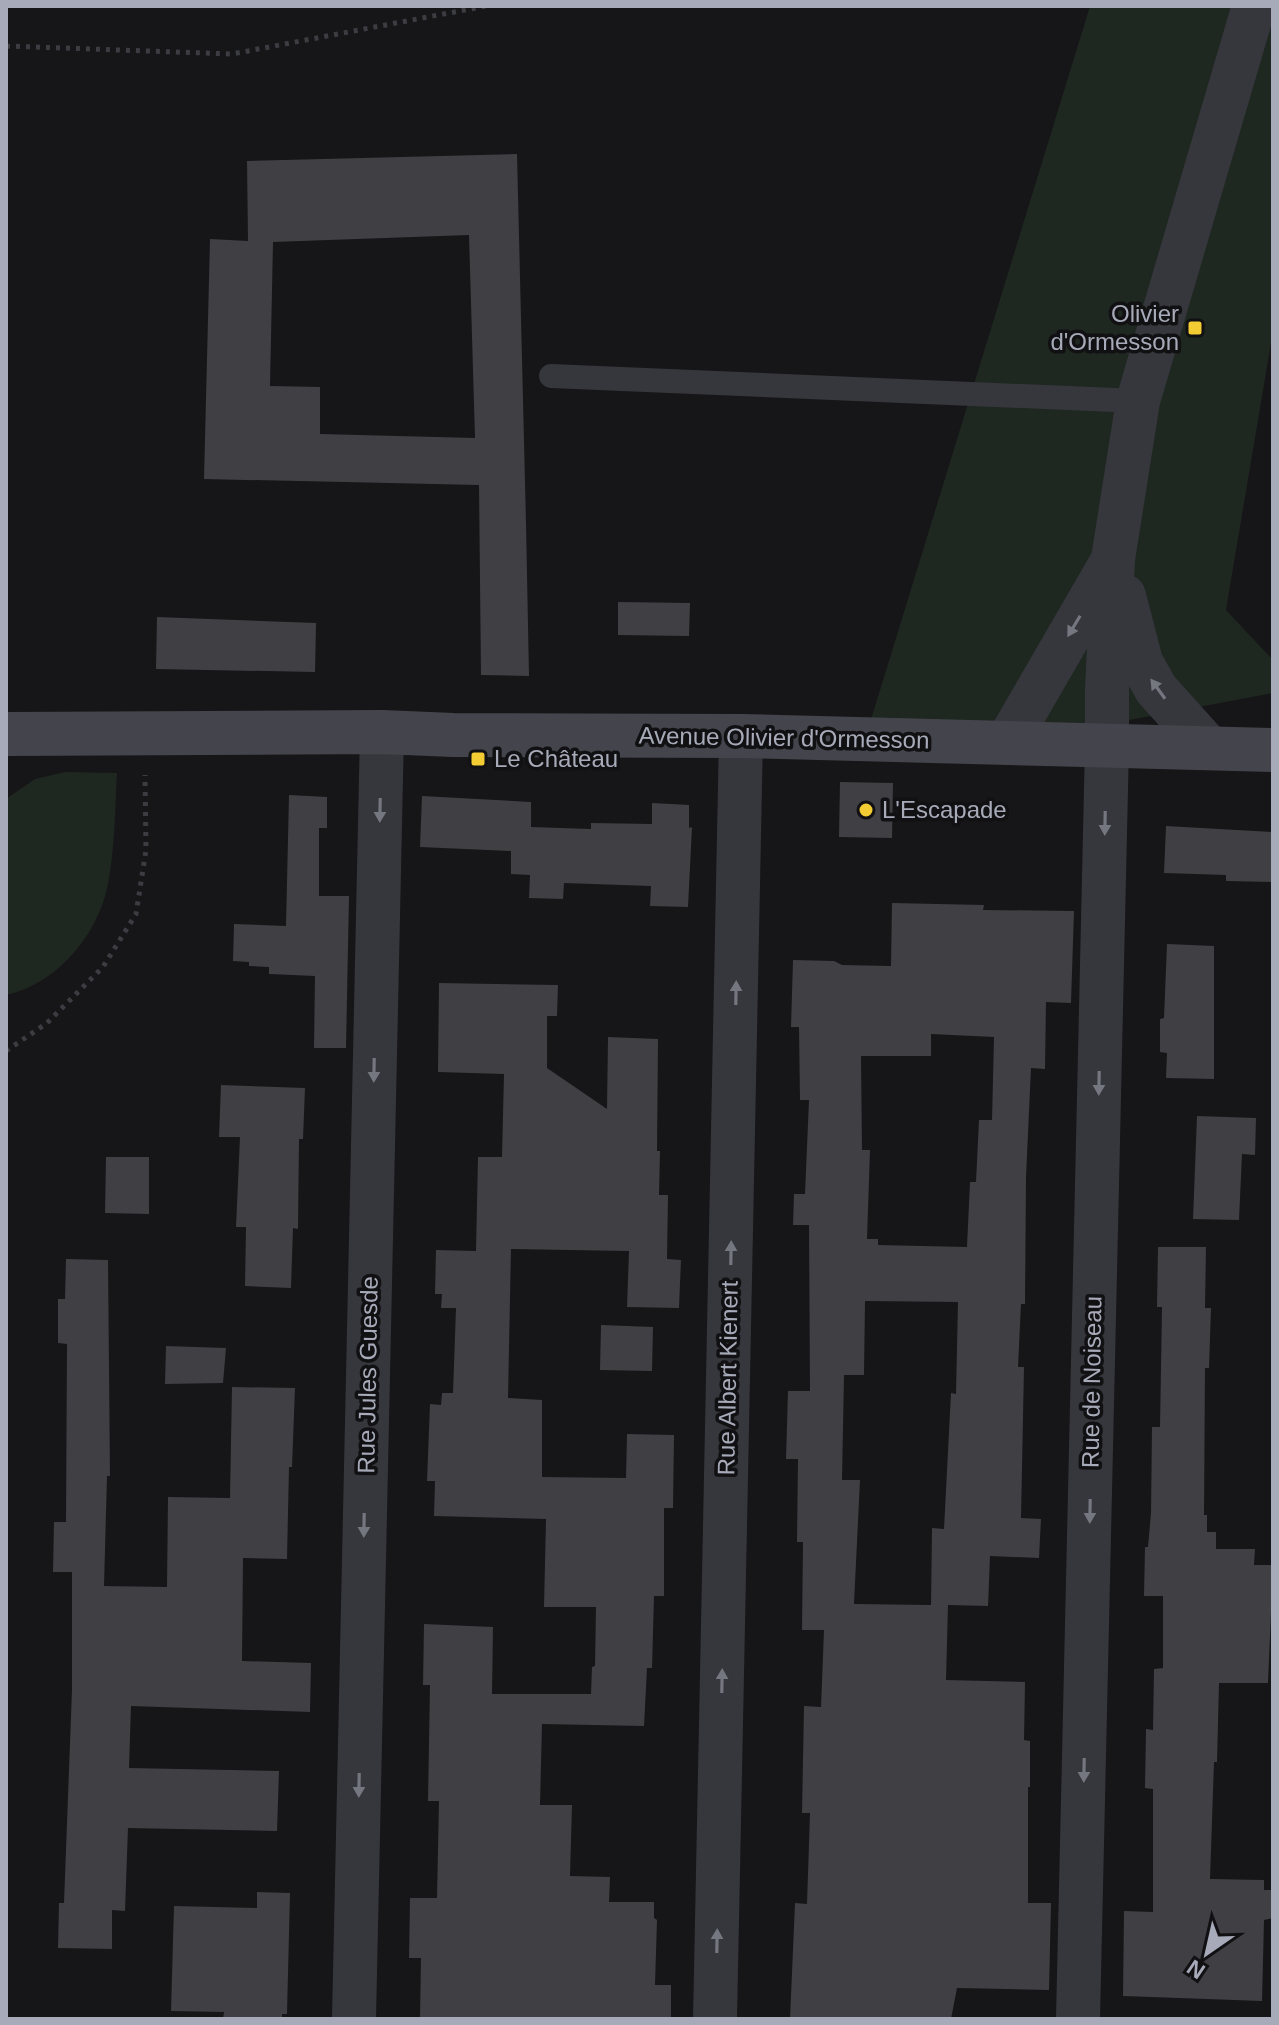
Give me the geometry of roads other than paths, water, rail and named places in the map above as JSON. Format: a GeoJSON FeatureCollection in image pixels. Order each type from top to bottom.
{"type":"FeatureCollection","features":[{"type":"Feature","properties":{"kind":"main road","name":"Avenue Olivier d'Ormesson"},"geometry":{"type":"LineString","coordinates":[[6,734],[382,732],[741,736],[1273,750]]}},
{"type":"Feature","properties":{"kind":"street"},"geometry":{"type":"LineString","coordinates":[[1007,743],[1113,559],[1138,401],[1254,6]]}},
{"type":"Feature","properties":{"kind":"street"},"geometry":{"type":"LineString","coordinates":[[1113,559],[1141,662],[1156,689],[1209,748]]}},
{"type":"Feature","properties":{"kind":"street","name":"Rue de Noiseau"},"geometry":{"type":"LineString","coordinates":[[1078,2019],[1107,691],[1113,559]]}},
{"type":"Feature","properties":{"kind":"street","name":"Rue Jules Guesde"},"geometry":{"type":"LineString","coordinates":[[354,2019],[382,732]]}},
{"type":"Feature","properties":{"kind":"street","name":"Rue Albert Kienert"},"geometry":{"type":"LineString","coordinates":[[715,2019],[741,736]]}},
{"type":"Feature","properties":{"kind":"lane"},"geometry":{"type":"LineString","coordinates":[[551,376],[1138,401]]}},
{"type":"Feature","properties":{"kind":"place","name":"Olivier d'Ormesson"},"geometry":{"type":"Point","coordinates":[1195,328]}},
{"type":"Feature","properties":{"kind":"place","name":"Le Château"},"geometry":{"type":"Point","coordinates":[478,759]}},
{"type":"Feature","properties":{"kind":"place","name":"L'Escapade"},"geometry":{"type":"Point","coordinates":[866,810]}}]}
